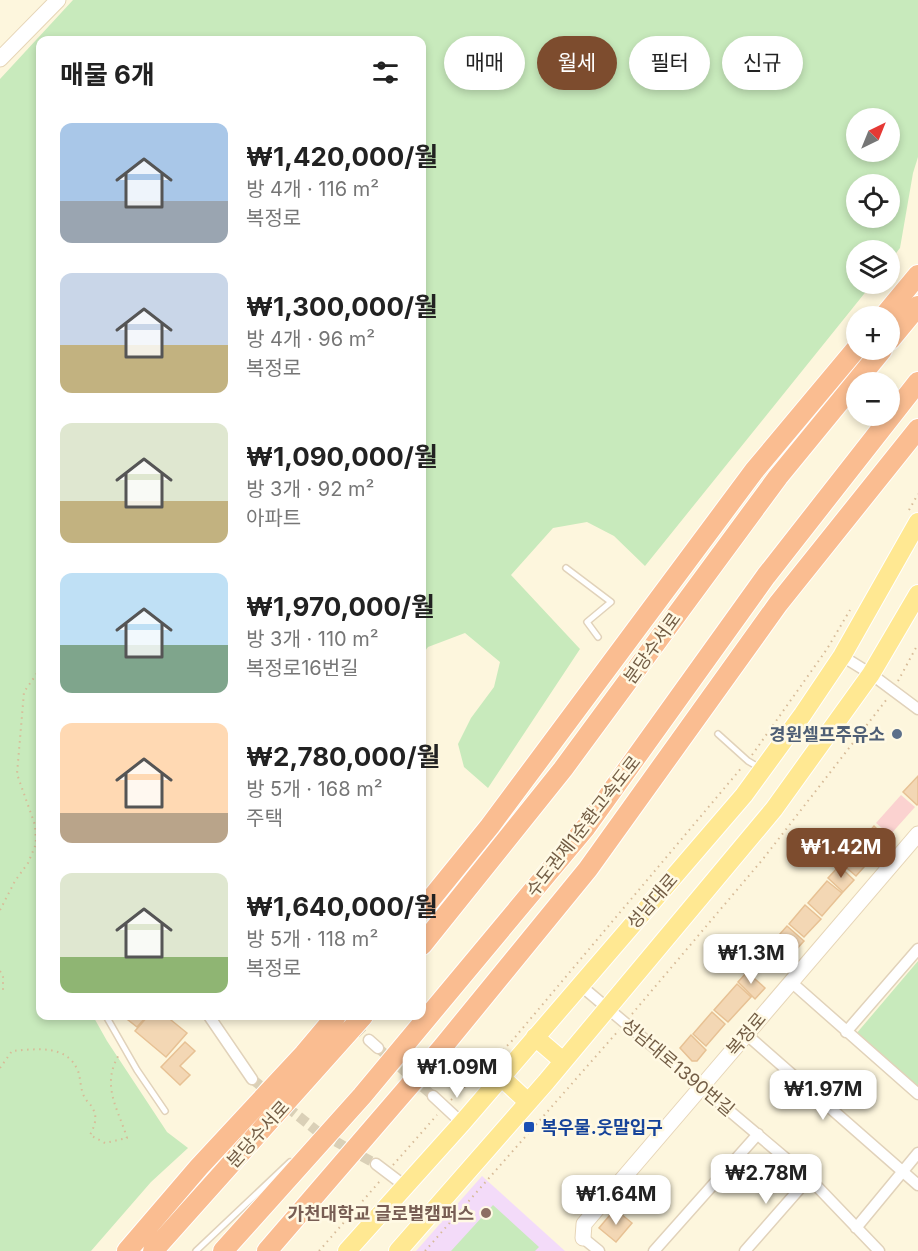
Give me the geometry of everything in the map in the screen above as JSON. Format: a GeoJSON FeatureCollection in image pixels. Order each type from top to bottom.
{"type":"FeatureCollection","features":[{"type":"Feature","properties":{"kind":"highway"},"geometry":{"type":"LineString","coordinates":[[892,306],[918,275]]}},
{"type":"Feature","properties":{"kind":"highway"},"geometry":{"type":"LineString","coordinates":[[900,328],[918,306]]}},
{"type":"Feature","properties":{"kind":"highway","name":"분당수서로"},"geometry":{"type":"LineString","coordinates":[[426,905],[490,826],[754,471],[847,360]]}},
{"type":"Feature","properties":{"kind":"highway","name":"분당수서로"},"geometry":{"type":"LineString","coordinates":[[426,940],[563,769],[778,477],[874,360]]}},
{"type":"Feature","properties":{"kind":"highway","name":"수도권제1순환고속도로"},"geometry":{"type":"LineString","coordinates":[[426,1019],[586,827],[766,576],[918,382]]}},
{"type":"Feature","properties":{"kind":"highway","name":"수도권제1순환고속도로"},"geometry":{"type":"LineString","coordinates":[[275,1246],[588,869],[778,604],[918,429]]}},
{"type":"Feature","properties":{"kind":"highway","name":"분당수서로"},"geometry":{"type":"LineString","coordinates":[[127,1251],[199,1167],[333,1020]]}},
{"type":"Feature","properties":{"kind":"highway","name":"분당수서로"},"geometry":{"type":"LineString","coordinates":[[153,1251],[359,1020]]}},
{"type":"Feature","properties":{"kind":"highway","name":"수도권제1순환고속도로"},"geometry":{"type":"LineString","coordinates":[[223,1251],[362,1096],[425,1020]]}},
{"type":"Feature","properties":{"kind":"main road","name":"성남대로"},"geometry":{"type":"LineString","coordinates":[[347,1251],[462,1123],[744,795],[755,765],[803,714],[842,656],[912,519]]}},
{"type":"Feature","properties":{"kind":"main road","name":"성남대로"},"geometry":{"type":"LineString","coordinates":[[398,1251],[563,1061],[774,809],[871,674],[918,594]]}},
{"type":"Feature","properties":{"kind":"main road"},"geometry":{"type":"LineString","coordinates":[[535,1037],[563,1061]]}},
{"type":"Feature","properties":{"kind":"main road"},"geometry":{"type":"LineString","coordinates":[[501,1077],[528,1102]]}},
{"type":"Feature","properties":{"kind":"street"},"geometry":{"type":"LineString","coordinates":[[0,59],[58,0]]}},
{"type":"Feature","properties":{"kind":"street"},"geometry":{"type":"LineString","coordinates":[[842,656],[871,674],[918,709]]}},
{"type":"Feature","properties":{"kind":"street","name":"복정로"},"geometry":{"type":"LineString","coordinates":[[583,1238],[584,1224],[918,834]]}},
{"type":"Feature","properties":{"kind":"street"},"geometry":{"type":"LineString","coordinates":[[846,1032],[918,949]]}},
{"type":"Feature","properties":{"kind":"street"},"geometry":{"type":"LineString","coordinates":[[790,981],[918,1094]]}},
{"type":"Feature","properties":{"kind":"street","name":"성남대로1390번길"},"geometry":{"type":"LineString","coordinates":[[580,985],[809,1178],[879,1251]]}},
{"type":"Feature","properties":{"kind":"street"},"geometry":{"type":"LineString","coordinates":[[212,1020],[252,1079]]}},
{"type":"Feature","properties":{"kind":"street"},"geometry":{"type":"LineString","coordinates":[[746,1034],[918,1185]]}},
{"type":"Feature","properties":{"kind":"street"},"geometry":{"type":"LineString","coordinates":[[433,1096],[462,1123]]}},
{"type":"Feature","properties":{"kind":"street"},"geometry":{"type":"LineString","coordinates":[[654,1251],[758,1134]]}},
{"type":"Feature","properties":{"kind":"street"},"geometry":{"type":"LineString","coordinates":[[856,1228],[918,1153]]}},
{"type":"Feature","properties":{"kind":"street"},"geometry":{"type":"LineString","coordinates":[[376,1164],[405,1186]]}},
{"type":"Feature","properties":{"kind":"street"},"geometry":{"type":"LineString","coordinates":[[745,1251],[809,1178]]}},
{"type":"Feature","properties":{"kind":"street"},"geometry":{"type":"LineString","coordinates":[[583,1238],[599,1251]]}},
{"type":"Feature","properties":{"kind":"lane"},"geometry":{"type":"LineString","coordinates":[[567,568],[611,602],[587,621],[598,637]]}},
{"type":"Feature","properties":{"kind":"lane"},"geometry":{"type":"LineString","coordinates":[[718,734],[755,765]]}},
{"type":"Feature","properties":{"kind":"lane"},"geometry":{"type":"LineString","coordinates":[[108,1020],[137,1070],[165,1111]]}},
{"type":"Feature","properties":{"kind":"lane"},"geometry":{"type":"LineString","coordinates":[[310,1144],[362,1096]]}},
{"type":"Feature","properties":{"kind":"lane"},"geometry":{"type":"LineString","coordinates":[[196,1251],[293,1160]]}},
{"type":"Feature","properties":{"kind":"path"},"geometry":{"type":"LineString","coordinates":[[912,519],[918,494]]}},
{"type":"Feature","properties":{"kind":"path"},"geometry":{"type":"LineString","coordinates":[[319,1251],[444,1106],[511,1042],[755,765],[855,601]]}},
{"type":"Feature","properties":{"kind":"path"},"geometry":{"type":"LineString","coordinates":[[425,1251],[625,1023],[764,858],[893,690],[918,644]]}},
{"type":"Feature","properties":{"kind":"path"},"geometry":{"type":"LineString","coordinates":[[0,910],[15,881],[28,863],[36,844],[35,825],[17,774],[24,692],[36,675]]}},
{"type":"Feature","properties":{"kind":"path"},"geometry":{"type":"LineString","coordinates":[[0,970],[3,985],[0,992]]}},
{"type":"Feature","properties":{"kind":"path"},"geometry":{"type":"LineString","coordinates":[[0,1068],[12,1051],[53,1050],[63,1053],[71,1059],[77,1069],[84,1097],[94,1110],[96,1122],[90,1135],[105,1143],[127,1138],[111,1098],[113,1064],[121,1051],[121,1042]]}},
{"type":"Feature","properties":{"kind":"shaded area"},"geometry":{"type":"Polygon","coordinates":[[[901,795],[915,807],[890,835],[876,823],[901,795]]]}},
{"type":"Feature","properties":{"kind":"shaded area","name":"가천대학교 글로벌캠퍼스"},"geometry":{"type":"Polygon","coordinates":[[[482,1176],[565,1251],[416,1251],[482,1176]]]}},
{"type":"Feature","properties":{"kind":"green space"},"geometry":{"type":"Polygon","coordinates":[[[73,0],[918,0],[918,157],[913,173],[900,248],[900,240],[846,240],[846,294],[864,294],[854,306],[846,306],[846,316],[645,566],[614,536],[587,522],[553,528],[511,575],[580,649],[488,788],[464,767],[458,744],[471,718],[494,687],[500,662],[465,633],[426,650],[426,36],[40,36],[73,0]]]}},
{"type":"Feature","properties":{"kind":"green space"},"geometry":{"type":"Polygon","coordinates":[[[36,40],[36,1020],[95,1020],[167,1132],[188,1148],[151,1182],[91,1251],[0,1251],[0,79],[36,40]]]}},
{"type":"Feature","properties":{"kind":"green space"},"geometry":{"type":"Polygon","coordinates":[[[918,961],[918,1089],[856,1034],[918,961]]]}},
{"type":"Feature","properties":{"kind":"green space"},"geometry":{"type":"Polygon","coordinates":[[[493,1205],[539,1247],[535,1251],[451,1251],[493,1205]]]}},
{"type":"Feature","properties":{"kind":"building"},"geometry":{"type":"Polygon","coordinates":[[[918,776],[918,804],[917,805],[903,792],[918,776]]]}},
{"type":"Feature","properties":{"kind":"building"},"geometry":{"type":"Polygon","coordinates":[[[874,826],[886,838],[871,854],[859,843],[874,826]]]}},
{"type":"Feature","properties":{"kind":"building"},"geometry":{"type":"Polygon","coordinates":[[[858,846],[872,858],[856,876],[842,864],[858,846]]]}},
{"type":"Feature","properties":{"kind":"building"},"geometry":{"type":"Polygon","coordinates":[[[839,866],[854,880],[843,892],[828,878],[839,866]]]}},
{"type":"Feature","properties":{"kind":"building"},"geometry":{"type":"Polygon","coordinates":[[[827,881],[842,893],[822,916],[808,903],[827,881]]]}},
{"type":"Feature","properties":{"kind":"building"},"geometry":{"type":"Polygon","coordinates":[[[805,905],[821,919],[804,937],[789,924],[805,905]]]}},
{"type":"Feature","properties":{"kind":"building"},"geometry":{"type":"Polygon","coordinates":[[[787,926],[804,941],[784,963],[771,952],[771,944],[787,926]]]}},
{"type":"Feature","properties":{"kind":"building"},"geometry":{"type":"Polygon","coordinates":[[[747,972],[765,988],[755,999],[738,982],[747,972]]]}},
{"type":"Feature","properties":{"kind":"building"},"geometry":{"type":"Polygon","coordinates":[[[737,984],[751,997],[728,1022],[714,1010],[737,984]]]}},
{"type":"Feature","properties":{"kind":"building"},"geometry":{"type":"Polygon","coordinates":[[[712,1012],[725,1024],[706,1046],[693,1034],[712,1012]]]}},
{"type":"Feature","properties":{"kind":"building"},"geometry":{"type":"Polygon","coordinates":[[[128,1020],[143,1020],[137,1027],[128,1020]]]}},
{"type":"Feature","properties":{"kind":"building"},"geometry":{"type":"Polygon","coordinates":[[[145,1020],[171,1020],[187,1033],[166,1057],[135,1031],[145,1020]]]}},
{"type":"Feature","properties":{"kind":"building"},"geometry":{"type":"Polygon","coordinates":[[[691,1035],[706,1050],[697,1061],[692,1061],[680,1048],[691,1035]]]}},
{"type":"Feature","properties":{"kind":"building"},"geometry":{"type":"Polygon","coordinates":[[[185,1042],[195,1051],[180,1066],[190,1075],[180,1085],[161,1067],[185,1042]]]}},
{"type":"Feature","properties":{"kind":"building"},"geometry":{"type":"Polygon","coordinates":[[[615,1209],[632,1223],[616,1242],[599,1228],[615,1209]]]}},
{"type":"Feature","properties":{"kind":"tunnel"},"geometry":{"type":"LineString","coordinates":[[349,1020],[369,1040]]}},
{"type":"Feature","properties":{"kind":"tunnel"},"geometry":{"type":"LineString","coordinates":[[378,1048],[433,1096]]}},
{"type":"Feature","properties":{"kind":"tunnel"},"geometry":{"type":"LineString","coordinates":[[252,1079],[317,1131],[376,1164]]}},
{"type":"Feature","properties":{"kind":"place","name":"경원셀프주유소"},"geometry":{"type":"Point","coordinates":[897,734]}},
{"type":"Feature","properties":{"kind":"place","name":"복우물.웃말입구"},"geometry":{"type":"Point","coordinates":[529,1127]}},
{"type":"Feature","properties":{"kind":"place","name":"가천대학교 글로벌캠퍼스"},"geometry":{"type":"Point","coordinates":[486,1213]}}]}
